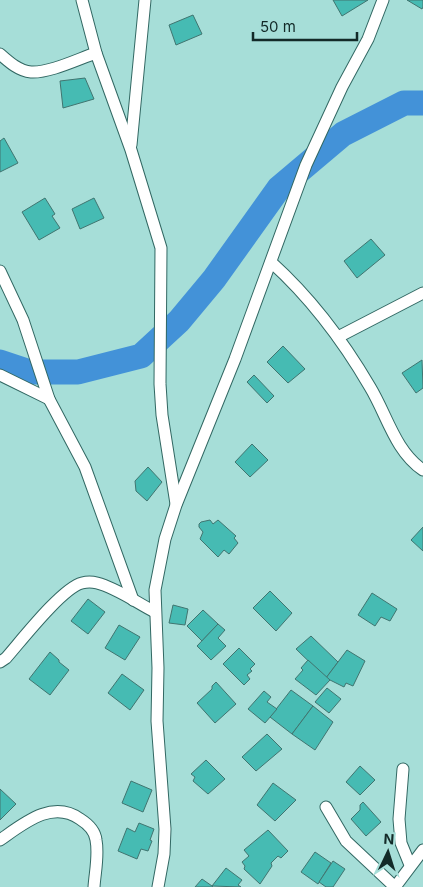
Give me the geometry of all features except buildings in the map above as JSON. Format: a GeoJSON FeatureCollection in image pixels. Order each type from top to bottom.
{"type":"FeatureCollection","features":[{"type":"Feature","properties":{"kind":"street"},"geometry":{"type":"LineString","coordinates":[[82,0],[96,53],[131,150],[161,248],[160,384],[162,415],[176,505]]}},
{"type":"Feature","properties":{"kind":"street"},"geometry":{"type":"LineString","coordinates":[[131,150],[145,0]]}},
{"type":"Feature","properties":{"kind":"street"},"geometry":{"type":"LineString","coordinates":[[158,887],[164,854],[165,829],[157,721],[158,668],[155,590],[159,566],[176,505],[236,359],[306,166],[342,87],[368,39],[384,0]]}},
{"type":"Feature","properties":{"kind":"street"},"geometry":{"type":"LineString","coordinates":[[0,54],[11,64],[31,72],[58,66],[96,53]]}},
{"type":"Feature","properties":{"kind":"street"},"geometry":{"type":"LineString","coordinates":[[271,262],[315,306],[338,337],[371,388],[401,448],[414,464],[423,470]]}},
{"type":"Feature","properties":{"kind":"street"},"geometry":{"type":"LineString","coordinates":[[0,271],[22,320],[49,399],[85,466],[133,600]]}},
{"type":"Feature","properties":{"kind":"street"},"geometry":{"type":"LineString","coordinates":[[338,337],[423,293]]}},
{"type":"Feature","properties":{"kind":"street"},"geometry":{"type":"LineString","coordinates":[[0,375],[49,399]]}},
{"type":"Feature","properties":{"kind":"street"},"geometry":{"type":"LineString","coordinates":[[0,662],[6,658],[61,597],[82,583],[97,583],[155,612]]}},
{"type":"Feature","properties":{"kind":"street"},"geometry":{"type":"LineString","coordinates":[[402,769],[399,820],[401,842],[410,866]]}},
{"type":"Feature","properties":{"kind":"street"},"geometry":{"type":"LineString","coordinates":[[326,807],[346,841],[395,887],[423,850]]}},
{"type":"Feature","properties":{"kind":"street"},"geometry":{"type":"LineString","coordinates":[[0,840],[37,816],[63,811],[75,815],[91,829],[96,841],[94,887]]}},
{"type":"Feature","properties":{"kind":"waterway"},"geometry":{"type":"LineString","coordinates":[[0,362],[30,372],[78,372],[141,356],[179,321],[214,279],[279,188],[343,134],[404,103],[423,103]]}}]}
